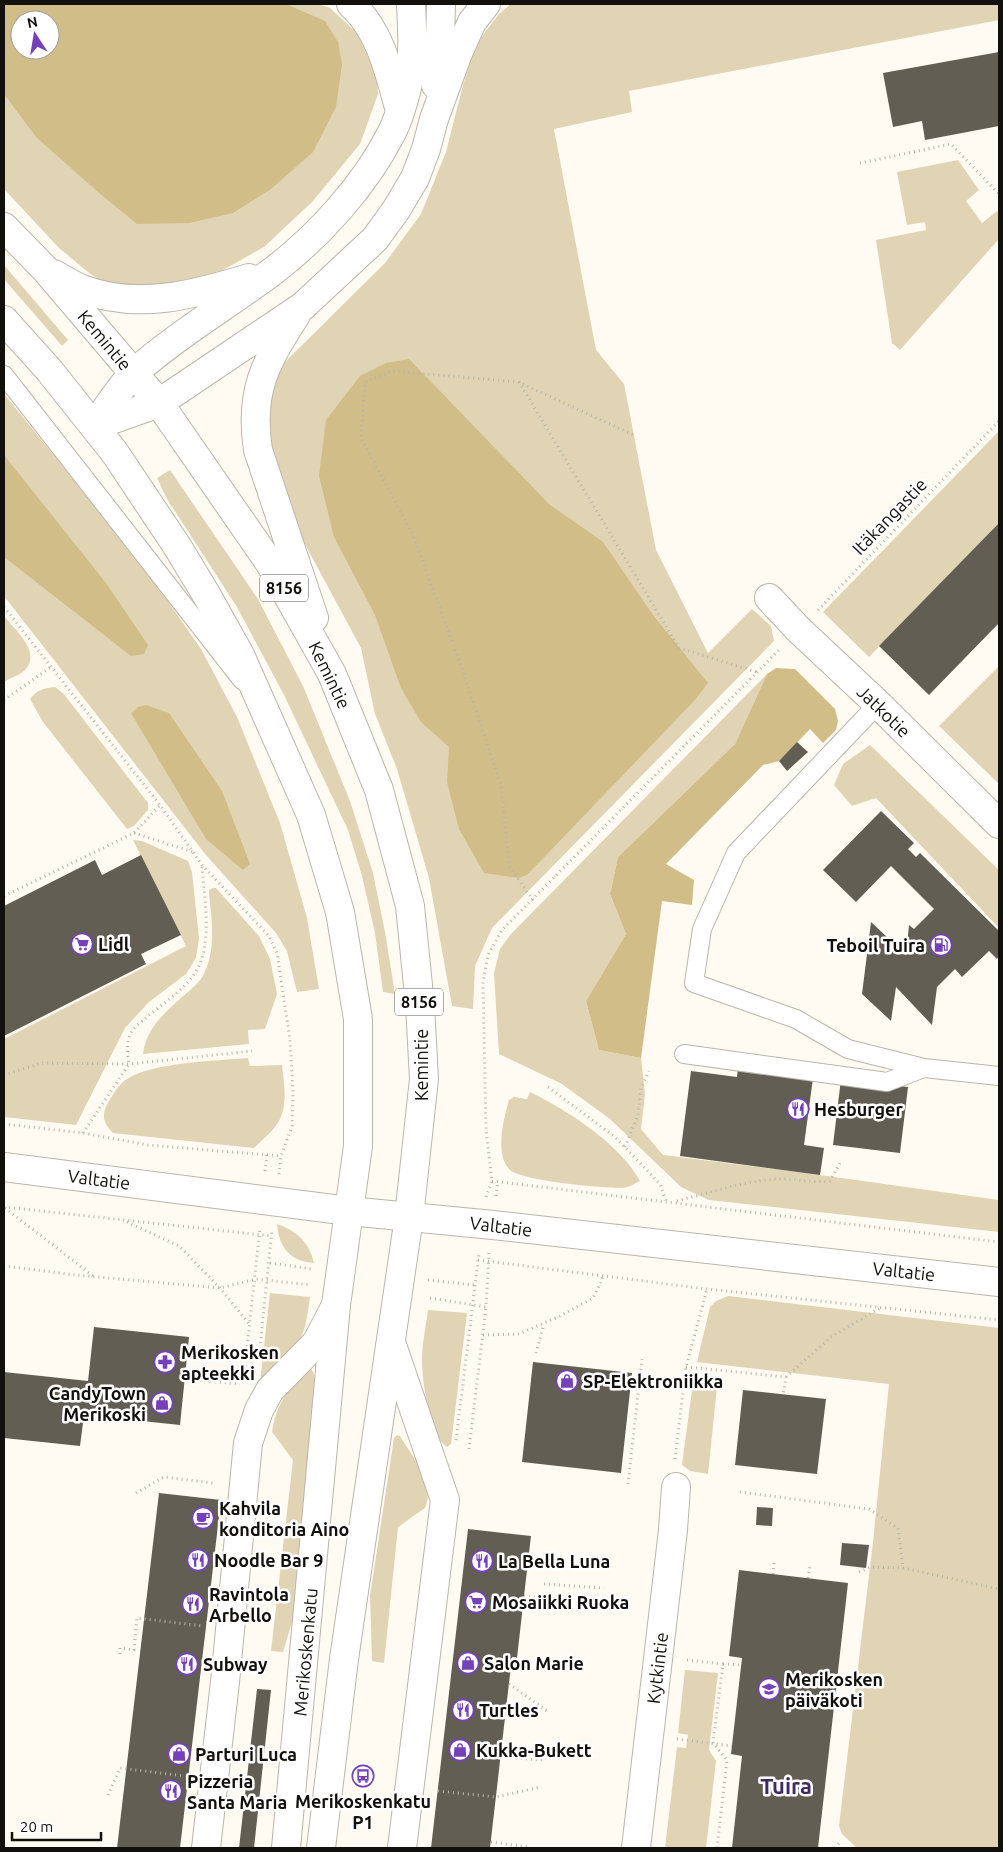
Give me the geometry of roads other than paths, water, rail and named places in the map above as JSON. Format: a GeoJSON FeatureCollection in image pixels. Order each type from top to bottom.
{"type":"FeatureCollection","features":[{"type":"Feature","properties":{"kind":"main road"},"geometry":{"type":"LineString","coordinates":[[351,4],[363,15],[376,35],[387,64],[400,111]]}},
{"type":"Feature","properties":{"kind":"main road"},"geometry":{"type":"LineString","coordinates":[[94,426],[134,373],[198,323],[274,270],[322,227],[348,198],[392,133],[400,111],[409,78],[413,44],[411,4]]}},
{"type":"Feature","properties":{"kind":"main road"},"geometry":{"type":"LineString","coordinates":[[434,118],[440,41],[440,4]]}},
{"type":"Feature","properties":{"kind":"main road"},"geometry":{"type":"LineString","coordinates":[[94,426],[159,403],[303,306],[375,239],[396,210],[415,178],[426,149],[434,118],[458,53],[472,22],[486,4]]}},
{"type":"Feature","properties":{"kind":"main road","name":"Kemintie"},"geometry":{"type":"LineString","coordinates":[[4,226],[45,269],[159,403],[269,562],[332,674],[379,790],[410,906],[420,1005],[424,1079],[409,1217]]}},
{"type":"Feature","properties":{"kind":"main road"},"geometry":{"type":"LineString","coordinates":[[45,269],[81,289],[113,298],[144,301],[217,288],[274,270]]}},
{"type":"Feature","properties":{"kind":"main road"},"geometry":{"type":"LineString","coordinates":[[303,306],[278,342],[261,377],[257,392],[255,430],[258,450],[332,674]]}},
{"type":"Feature","properties":{"kind":"main road"},"geometry":{"type":"LineString","coordinates":[[4,320],[53,376],[115,453],[206,594],[240,656],[311,815],[340,912],[358,1019],[358,1146],[349,1211]]}},
{"type":"Feature","properties":{"kind":"main road","name":"Jatkotie"},"geometry":{"type":"LineString","coordinates":[[769,598],[799,630],[878,704],[999,824]]}},
{"type":"Feature","properties":{"kind":"main road","name":"Valtatie"},"geometry":{"type":"LineString","coordinates":[[4,1167],[349,1211],[999,1282]]}},
{"type":"Feature","properties":{"kind":"main road","name":"Merikoskenkatu"},"geometry":{"type":"LineString","coordinates":[[286,1848],[336,1306],[349,1211]]}},
{"type":"Feature","properties":{"kind":"main road"},"geometry":{"type":"LineString","coordinates":[[321,1848],[344,1659],[409,1217]]}},
{"type":"Feature","properties":{"kind":"main road","name":"Merikoskenkatu"},"geometry":{"type":"LineString","coordinates":[[206,1848],[225,1682],[248,1443],[259,1410],[270,1390],[317,1342],[336,1306]]}},
{"type":"Feature","properties":{"kind":"main road"},"geometry":{"type":"LineString","coordinates":[[391,1342],[445,1500],[402,1848]]}},
{"type":"Feature","properties":{"kind":"main road","name":"Kytkintie"},"geometry":{"type":"LineString","coordinates":[[636,1848],[659,1656],[676,1487]]}},
{"type":"Feature","properties":{"kind":"lane"},"geometry":{"type":"LineString","coordinates":[[4,375],[266,711]]}},
{"type":"Feature","properties":{"kind":"lane"},"geometry":{"type":"LineString","coordinates":[[878,704],[736,853],[702,929],[694,983],[796,1019],[848,1048],[924,1068],[999,1076]]}},
{"type":"Feature","properties":{"kind":"lane"},"geometry":{"type":"LineString","coordinates":[[684,1054],[887,1082],[924,1068]]}},
{"type":"Feature","properties":{"kind":"place","name":"Lidl"},"geometry":{"type":"Point","coordinates":[82,944]}},
{"type":"Feature","properties":{"kind":"place","name":"Teboil Tuira"},"geometry":{"type":"Point","coordinates":[941,945]}},
{"type":"Feature","properties":{"kind":"place","name":"Hesburger"},"geometry":{"type":"Point","coordinates":[798,1109]}},
{"type":"Feature","properties":{"kind":"place","name":"Merikosken apteekki"},"geometry":{"type":"Point","coordinates":[165,1362]}},
{"type":"Feature","properties":{"kind":"place","name":"SP-Elektroniikka"},"geometry":{"type":"Point","coordinates":[567,1381]}},
{"type":"Feature","properties":{"kind":"place","name":"CandyTown Merikoski"},"geometry":{"type":"Point","coordinates":[162,1403]}},
{"type":"Feature","properties":{"kind":"place","name":"Kahvila konditoria Aino"},"geometry":{"type":"Point","coordinates":[203,1518]}},
{"type":"Feature","properties":{"kind":"place","name":"Noodle Bar 9"},"geometry":{"type":"Point","coordinates":[198,1560]}},
{"type":"Feature","properties":{"kind":"place","name":"La Bella Luna"},"geometry":{"type":"Point","coordinates":[482,1561]}},
{"type":"Feature","properties":{"kind":"place","name":"Mosaiikki Ruoka"},"geometry":{"type":"Point","coordinates":[476,1602]}},
{"type":"Feature","properties":{"kind":"place","name":"Ravintola Arbello"},"geometry":{"type":"Point","coordinates":[193,1604]}},
{"type":"Feature","properties":{"kind":"place","name":"Salon Marie"},"geometry":{"type":"Point","coordinates":[468,1663]}},
{"type":"Feature","properties":{"kind":"place","name":"Subway"},"geometry":{"type":"Point","coordinates":[187,1664]}},
{"type":"Feature","properties":{"kind":"place","name":"Merikosken päiväkoti"},"geometry":{"type":"Point","coordinates":[769,1689]}},
{"type":"Feature","properties":{"kind":"place","name":"Turtles"},"geometry":{"type":"Point","coordinates":[463,1710]}},
{"type":"Feature","properties":{"kind":"place","name":"Kukka-Bukett"},"geometry":{"type":"Point","coordinates":[460,1750]}},
{"type":"Feature","properties":{"kind":"place","name":"Parturi Luca"},"geometry":{"type":"Point","coordinates":[179,1754]}},
{"type":"Feature","properties":{"kind":"place","name":"Merikoskenkatu P1"},"geometry":{"type":"Point","coordinates":[363,1776]}},
{"type":"Feature","properties":{"kind":"place","name":"Pizzeria Santa Maria"},"geometry":{"type":"Point","coordinates":[171,1791]}},
{"type":"Feature","properties":{"kind":"district","name":"Tuira"},"geometry":{"type":"Point","coordinates":[786,1785]}}]}
